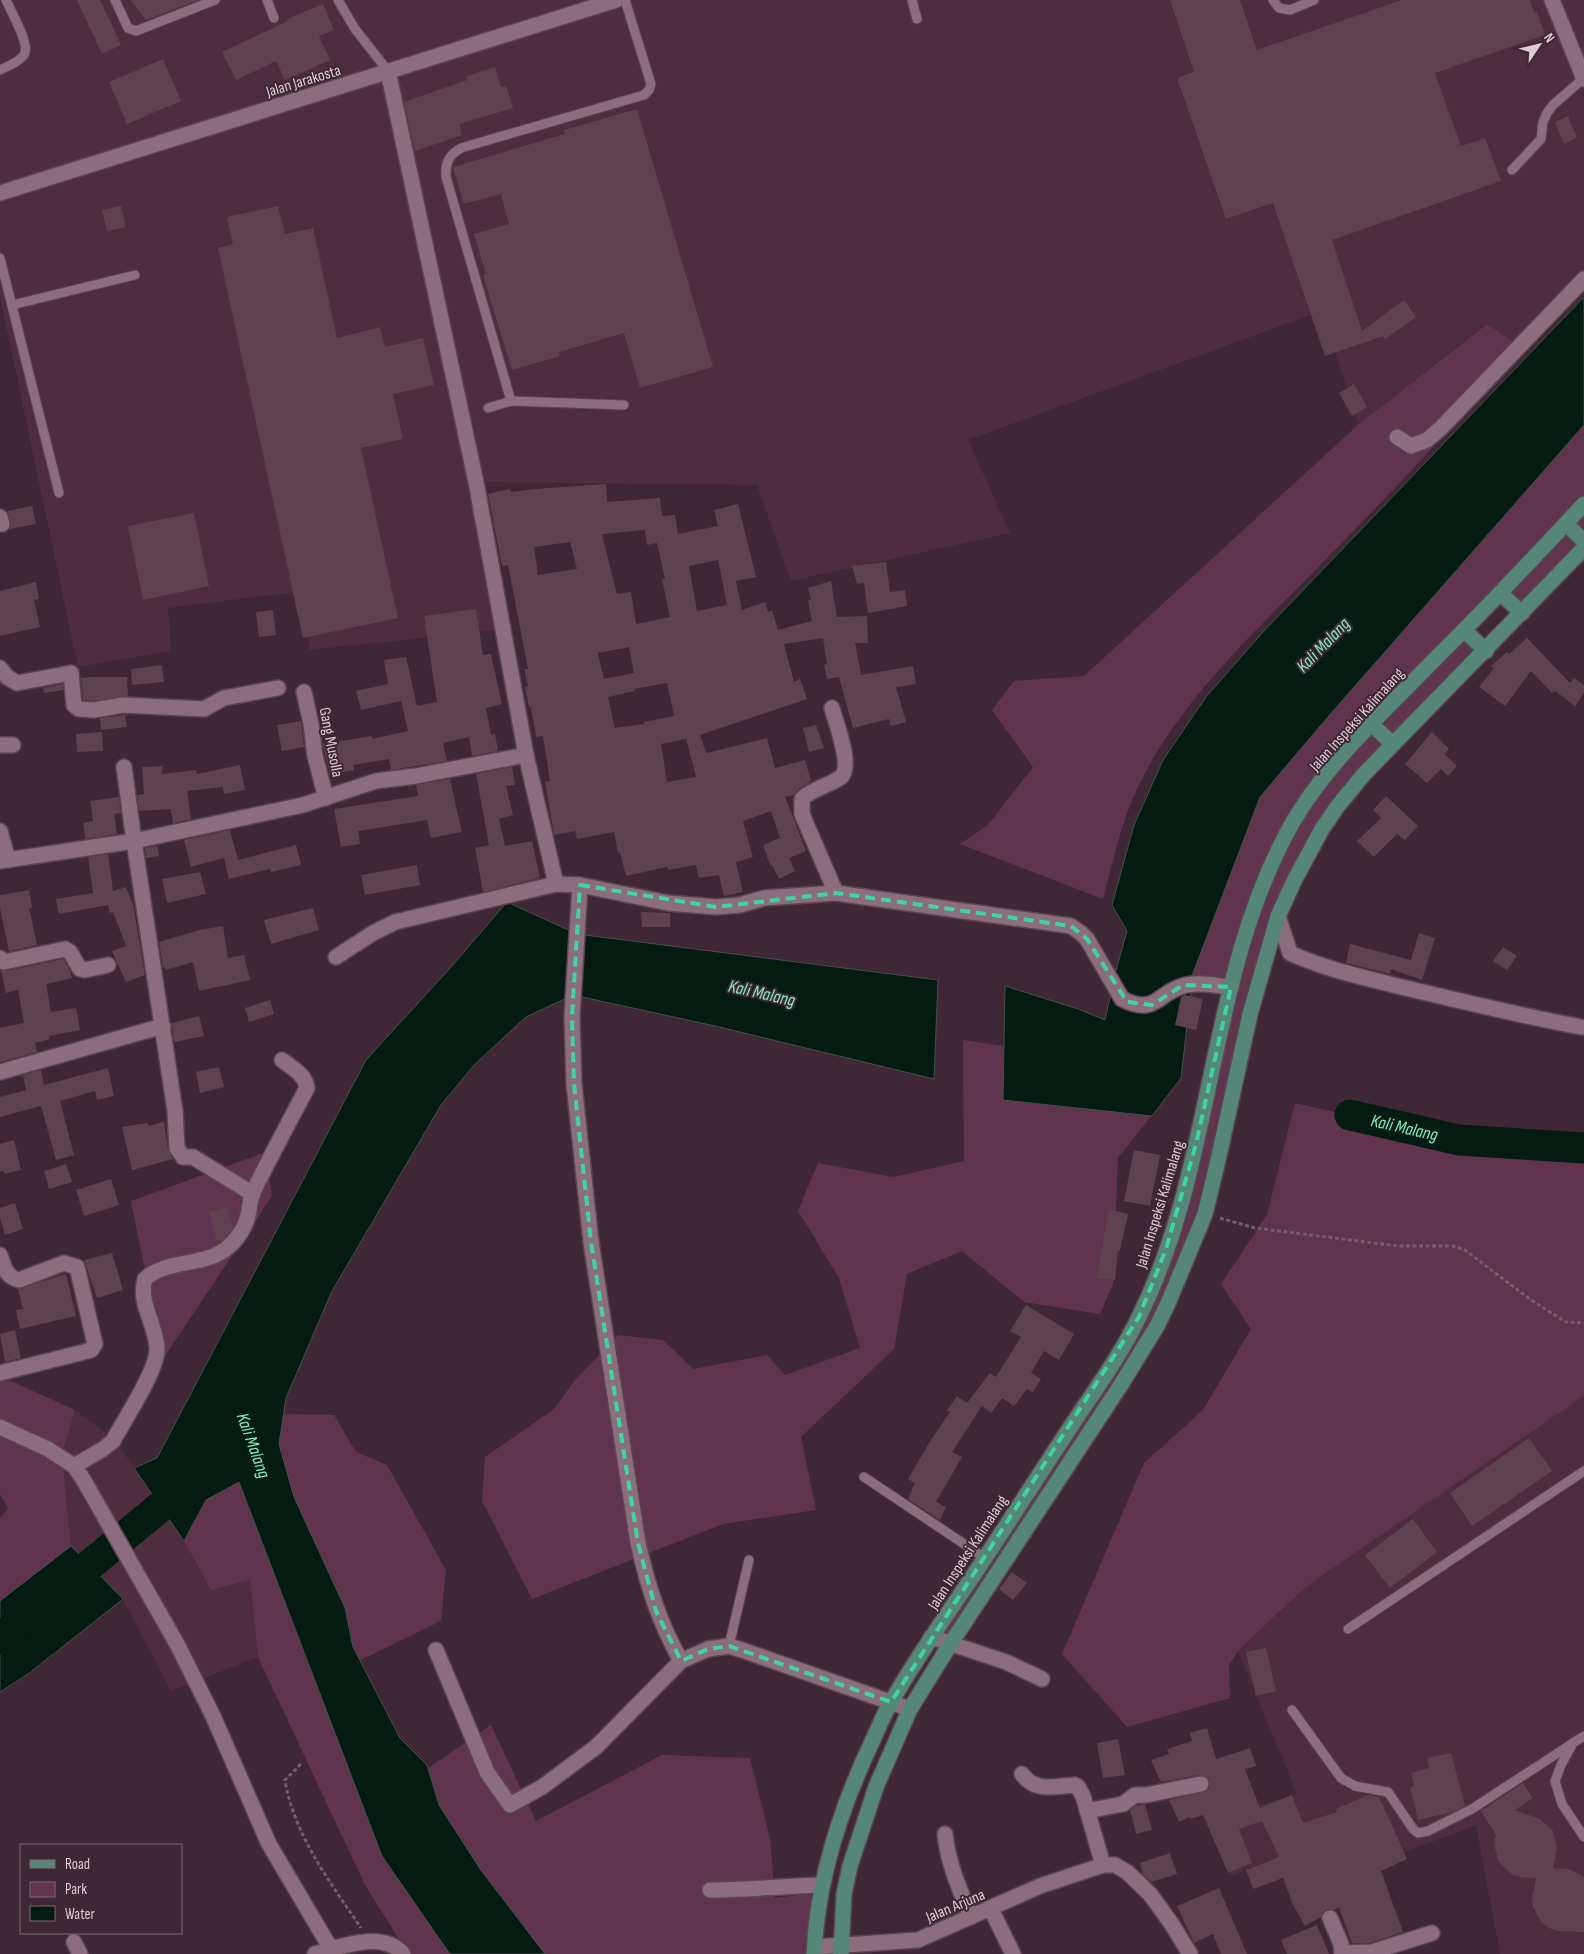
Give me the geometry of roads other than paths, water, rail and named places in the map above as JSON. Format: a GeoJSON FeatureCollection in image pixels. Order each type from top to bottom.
{"type":"FeatureCollection","features":[{"type":"Feature","properties":{"kind":"main road","name":"Jalan Inspeksi Kalimalang"},"geometry":{"type":"LineString","coordinates":[[815,1950],[821,1885],[839,1822],[857,1774],[891,1702],[931,1637],[1104,1376],[1139,1317],[1169,1240],[1196,1144],[1231,987],[1254,907],[1270,867],[1296,818],[1341,756],[1584,504]]}},
{"type":"Feature","properties":{"kind":"main road"},"geometry":{"type":"LineString","coordinates":[[1566,524],[1584,541]]}},
{"type":"Feature","properties":{"kind":"main road"},"geometry":{"type":"LineString","coordinates":[[840,1950],[844,1894],[850,1866],[876,1787],[910,1709],[951,1643],[1122,1383],[1157,1326],[1187,1260],[1205,1214],[1220,1156],[1250,1014],[1278,916],[1304,862],[1322,829],[1337,807],[1364,774],[1486,651],[1584,548]]}},
{"type":"Feature","properties":{"kind":"main road"},"geometry":{"type":"LineString","coordinates":[[1500,593],[1522,613]]}},
{"type":"Feature","properties":{"kind":"main road"},"geometry":{"type":"LineString","coordinates":[[1464,630],[1486,651]]}},
{"type":"Feature","properties":{"kind":"main road"},"geometry":{"type":"LineString","coordinates":[[1371,724],[1393,744]]}},
{"type":"Feature","properties":{"kind":"main road"},"geometry":{"type":"LineString","coordinates":[[1316,789],[1337,807]]}},
{"type":"Feature","properties":{"kind":"street","name":"Jalan Jarakosta"},"geometry":{"type":"LineString","coordinates":[[0,193],[388,71],[596,3],[616,0]]}},
{"type":"Feature","properties":{"kind":"street"},"geometry":{"type":"LineString","coordinates":[[1552,0],[1584,79]]}},
{"type":"Feature","properties":{"kind":"street"},"geometry":{"type":"LineString","coordinates":[[388,71],[476,482],[526,755],[556,884]]}},
{"type":"Feature","properties":{"kind":"street"},"geometry":{"type":"LineString","coordinates":[[1397,437],[1411,446],[1427,440],[1441,428],[1584,279]]}},
{"type":"Feature","properties":{"kind":"street"},"geometry":{"type":"LineString","coordinates":[[0,517],[2,524],[0,524]]}},
{"type":"Feature","properties":{"kind":"street"},"geometry":{"type":"LineString","coordinates":[[0,668],[7,678],[17,683],[71,673],[74,705],[79,709],[94,710],[123,705],[204,709],[224,698],[278,688]]}},
{"type":"Feature","properties":{"kind":"street","name":"Gang Musolla"},"geometry":{"type":"LineString","coordinates":[[304,692],[315,756],[326,798]]}},
{"type":"Feature","properties":{"kind":"street"},"geometry":{"type":"LineString","coordinates":[[832,708],[845,754],[846,769],[842,776],[805,796],[802,799],[801,807],[802,814],[836,892]]}},
{"type":"Feature","properties":{"kind":"street"},"geometry":{"type":"LineString","coordinates":[[0,831],[4,861],[134,841],[303,805],[376,781],[416,776],[526,755]]}},
{"type":"Feature","properties":{"kind":"street"},"geometry":{"type":"LineString","coordinates":[[124,767],[175,1111],[176,1148],[183,1157],[193,1157],[253,1194]]}},
{"type":"Feature","properties":{"kind":"street"},"geometry":{"type":"LineString","coordinates":[[336,957],[395,922],[556,884],[580,891],[716,908],[764,898],[836,892],[1071,926],[1082,934],[1122,999],[1140,1004],[1152,1005],[1183,985],[1231,987]]}},
{"type":"Feature","properties":{"kind":"street"},"geometry":{"type":"LineString","coordinates":[[580,891],[572,1017],[574,1084],[591,1242],[638,1543],[646,1580],[656,1611],[681,1661]]}},
{"type":"Feature","properties":{"kind":"street"},"geometry":{"type":"LineString","coordinates":[[1278,916],[1290,953],[1313,964],[1344,974],[1499,1011],[1581,1027]]}},
{"type":"Feature","properties":{"kind":"street"},"geometry":{"type":"LineString","coordinates":[[0,958],[4,962],[65,949],[70,952],[80,969],[85,970],[108,965]]}},
{"type":"Feature","properties":{"kind":"street"},"geometry":{"type":"LineString","coordinates":[[0,1072],[163,1026]]}},
{"type":"Feature","properties":{"kind":"street"},"geometry":{"type":"LineString","coordinates":[[74,1466],[113,1441],[156,1364],[158,1348],[143,1297],[145,1279],[162,1268],[206,1258],[226,1249],[236,1240],[244,1226],[253,1194],[307,1088],[307,1082],[303,1076],[282,1060]]}},
{"type":"Feature","properties":{"kind":"street"},"geometry":{"type":"LineString","coordinates":[[0,1255],[6,1272],[12,1278],[19,1280],[64,1263],[77,1267],[95,1344],[91,1350],[0,1374]]}},
{"type":"Feature","properties":{"kind":"street"},"geometry":{"type":"LineString","coordinates":[[0,1427],[48,1449],[74,1466],[83,1479],[177,1644],[213,1716],[270,1844],[331,1949]]}},
{"type":"Feature","properties":{"kind":"street"},"geometry":{"type":"LineString","coordinates":[[931,1637],[1006,1662],[1042,1679]]}},
{"type":"Feature","properties":{"kind":"street"},"geometry":{"type":"LineString","coordinates":[[436,1650],[488,1772],[510,1805],[542,1787],[596,1747],[681,1661],[708,1649],[729,1646],[910,1709]]}},
{"type":"Feature","properties":{"kind":"street"},"geometry":{"type":"LineString","coordinates":[[1022,1774],[1035,1787],[1075,1785],[1081,1792],[1088,1811],[1102,1865],[1115,1865],[1126,1872],[1150,1894],[1190,1954]]}},
{"type":"Feature","properties":{"kind":"street"},"geometry":{"type":"LineString","coordinates":[[1088,1811],[1123,1804],[1135,1795],[1146,1795],[1202,1784]]}},
{"type":"Feature","properties":{"kind":"street"},"geometry":{"type":"LineString","coordinates":[[945,1834],[947,1852],[953,1874],[971,1917]]}},
{"type":"Feature","properties":{"kind":"street","name":"Jalan Arjuna"},"geometry":{"type":"LineString","coordinates":[[815,1950],[840,1950],[918,1940],[1040,1886],[1102,1865]]}},
{"type":"Feature","properties":{"kind":"street"},"geometry":{"type":"LineString","coordinates":[[710,1890],[746,1890],[780,1886],[821,1885]]}},
{"type":"Feature","properties":{"kind":"street"},"geometry":{"type":"LineString","coordinates":[[991,1909],[1013,1954]]}},
{"type":"Feature","properties":{"kind":"street"},"geometry":{"type":"LineString","coordinates":[[1330,1918],[1342,1954],[1372,1952],[1432,1933]]}},
{"type":"Feature","properties":{"kind":"street"},"geometry":{"type":"LineString","coordinates":[[315,1954],[352,1943],[369,1941],[386,1944],[401,1951],[403,1954]]}},
{"type":"Feature","properties":{"kind":"lane"},"geometry":{"type":"LineString","coordinates":[[0,70],[20,60],[25,53],[26,45],[6,0]]}},
{"type":"Feature","properties":{"kind":"lane"},"geometry":{"type":"LineString","coordinates":[[115,0],[128,28],[136,32],[215,0]]}},
{"type":"Feature","properties":{"kind":"lane"},"geometry":{"type":"LineString","coordinates":[[267,0],[274,18]]}},
{"type":"Feature","properties":{"kind":"lane"},"geometry":{"type":"LineString","coordinates":[[338,0],[356,29],[388,71]]}},
{"type":"Feature","properties":{"kind":"lane"},"geometry":{"type":"LineString","coordinates":[[511,401],[448,186],[445,167],[450,154],[461,148],[644,95],[649,90],[651,84],[625,0]]}},
{"type":"Feature","properties":{"kind":"lane"},"geometry":{"type":"LineString","coordinates":[[912,0],[917,19]]}},
{"type":"Feature","properties":{"kind":"lane"},"geometry":{"type":"LineString","coordinates":[[1274,0],[1279,8],[1290,10],[1314,0]]}},
{"type":"Feature","properties":{"kind":"lane"},"geometry":{"type":"LineString","coordinates":[[1512,170],[1541,139],[1543,122],[1553,105],[1584,79]]}},
{"type":"Feature","properties":{"kind":"lane"},"geometry":{"type":"LineString","coordinates":[[0,258],[60,492]]}},
{"type":"Feature","properties":{"kind":"lane"},"geometry":{"type":"LineString","coordinates":[[12,305],[135,275]]}},
{"type":"Feature","properties":{"kind":"lane"},"geometry":{"type":"LineString","coordinates":[[488,408],[511,401],[624,405]]}},
{"type":"Feature","properties":{"kind":"lane"},"geometry":{"type":"LineString","coordinates":[[1348,1629],[1584,1471]]}},
{"type":"Feature","properties":{"kind":"lane"},"geometry":{"type":"LineString","coordinates":[[864,1477],[985,1558]]}},
{"type":"Feature","properties":{"kind":"lane"},"geometry":{"type":"LineString","coordinates":[[729,1646],[749,1560]]}},
{"type":"Feature","properties":{"kind":"lane"},"geometry":{"type":"LineString","coordinates":[[1292,1710],[1341,1778],[1355,1786],[1388,1792],[1413,1829],[1418,1833],[1428,1831],[1472,1809],[1584,1736]]}},
{"type":"Feature","properties":{"kind":"lane"},"geometry":{"type":"LineString","coordinates":[[1573,1743],[1555,1781],[1562,1804],[1584,1837]]}},
{"type":"Feature","properties":{"kind":"water"},"geometry":{"type":"Polygon","coordinates":[[[1584,297],[1584,425],[1260,797],[1193,973],[1181,1078],[1152,1116],[1003,1100],[1005,986],[1078,1009],[1105,1020],[1127,931],[1112,905],[1134,825],[1163,760],[1206,697],[1263,632],[1584,297]]]}},
{"type":"Feature","properties":{"kind":"water"},"geometry":{"type":"Polygon","coordinates":[[[507,902],[577,934],[938,980],[934,1079],[715,1026],[573,995],[526,1017],[474,1065],[441,1105],[332,1291],[286,1398],[279,1444],[294,1497],[345,1608],[353,1647],[400,1738],[427,1765],[439,1805],[480,1869],[545,1954],[450,1954],[382,1856],[239,1482],[206,1500],[184,1541],[134,1468],[157,1458],[366,1060],[452,966],[507,902]]]}},
{"type":"Feature","properties":{"kind":"water"},"geometry":{"type":"Polygon","coordinates":[[[71,1546],[123,1599],[28,1674],[0,1692],[0,1601],[71,1546]]]}},
{"type":"Feature","properties":{"kind":"waterway","name":"Kali Malang"},"geometry":{"type":"LineString","coordinates":[[434,1054],[512,953],[552,959]]}},
{"type":"Feature","properties":{"kind":"waterway"},"geometry":{"type":"LineString","coordinates":[[1350,1115],[1459,1140],[1584,1148]]}},
{"type":"Feature","properties":{"kind":"waterway","name":"Kali Malang"},"geometry":{"type":"LineString","coordinates":[[255,1381],[242,1413],[276,1508]]}},
{"type":"Feature","properties":{"kind":"waterway"},"geometry":{"type":"LineString","coordinates":[[0,1639],[194,1479]]}}]}
